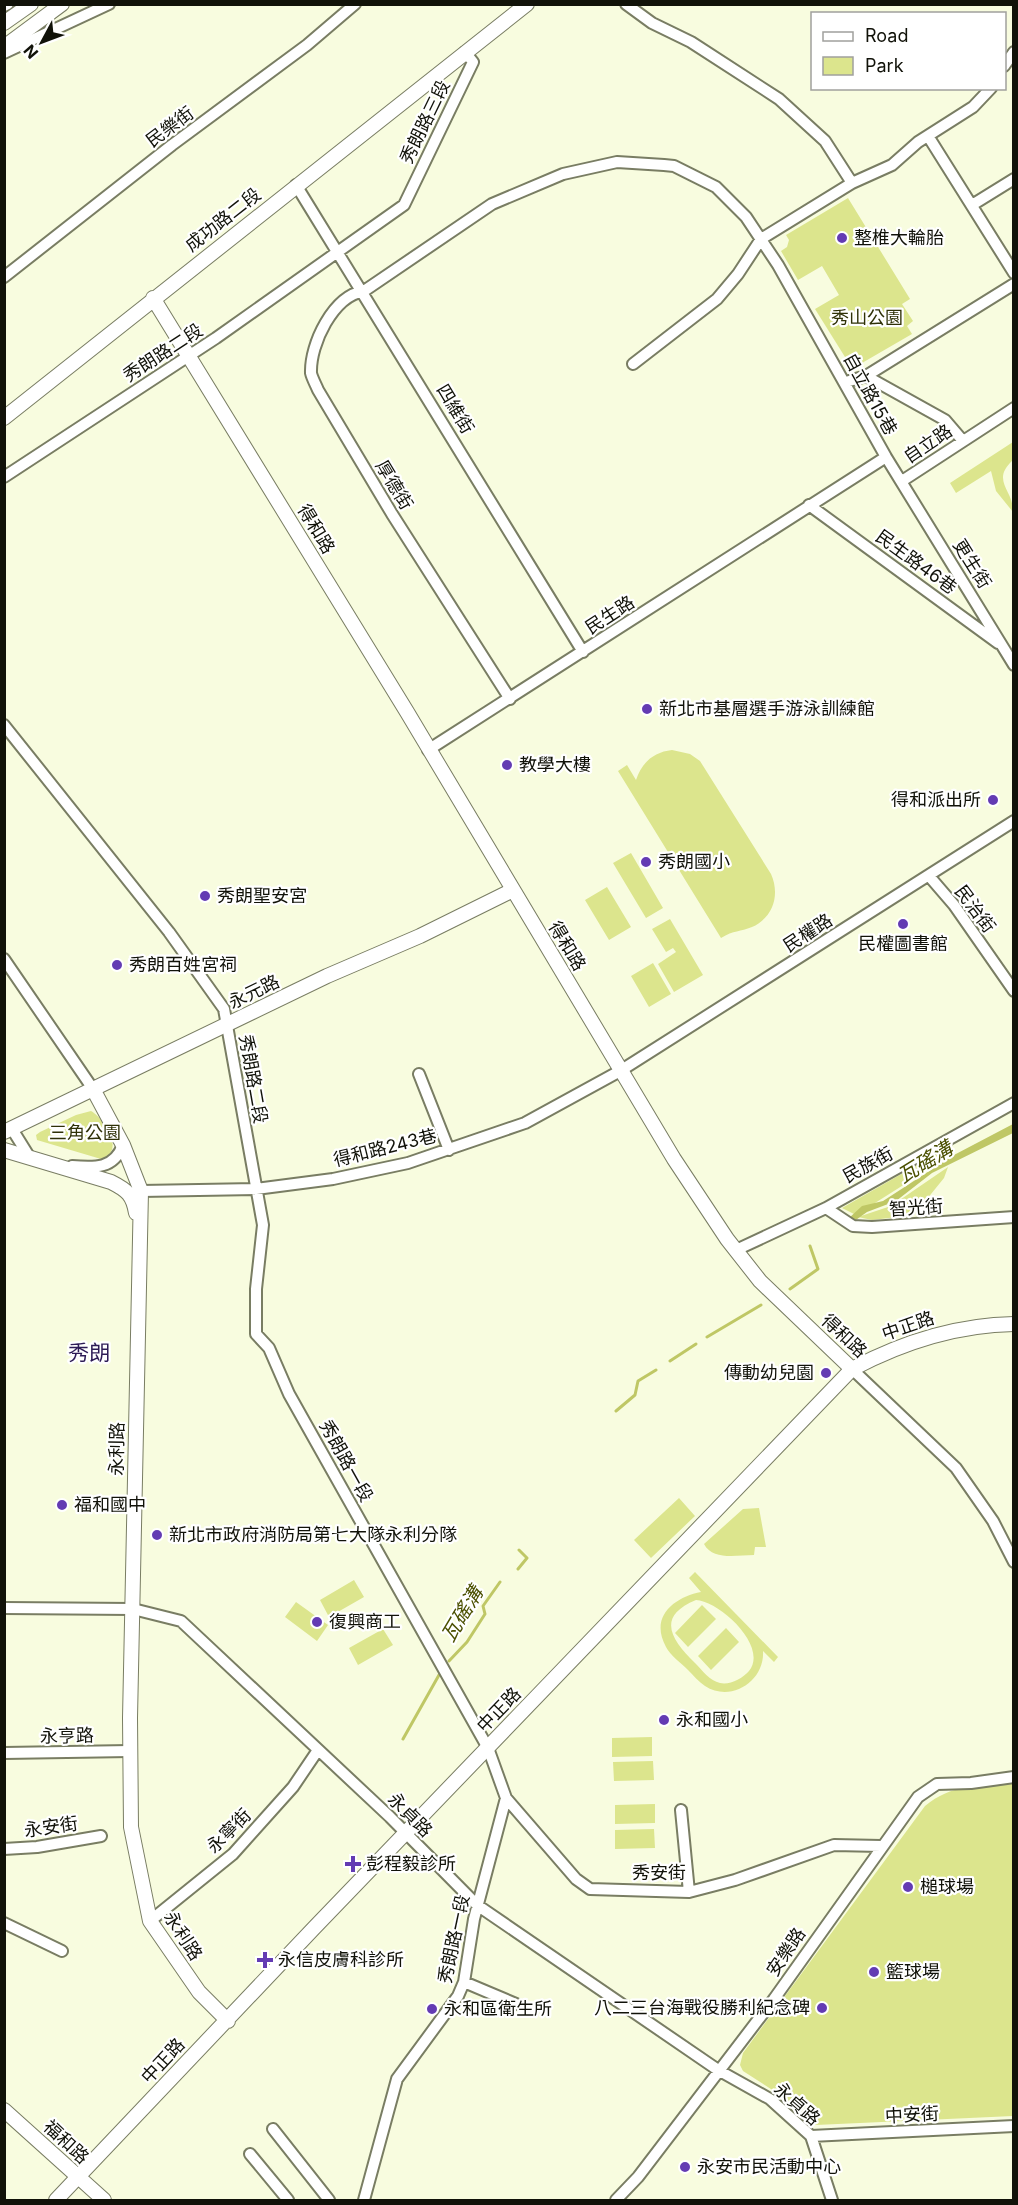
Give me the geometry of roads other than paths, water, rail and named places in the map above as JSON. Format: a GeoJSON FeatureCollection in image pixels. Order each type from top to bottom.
{"type":"FeatureCollection","features":[{"type":"Feature","properties":{"kind":"street"},"geometry":{"type":"LineString","coordinates":[[4,23],[31,4]]}},
{"type":"Feature","properties":{"kind":"street"},"geometry":{"type":"LineString","coordinates":[[4,47],[62,4]]}},
{"type":"Feature","properties":{"kind":"street"},"geometry":{"type":"LineString","coordinates":[[4,53],[109,4]]}},
{"type":"Feature","properties":{"kind":"street","name":"民樂街"},"geometry":{"type":"LineString","coordinates":[[4,277],[355,4]]}},
{"type":"Feature","properties":{"kind":"street"},"geometry":{"type":"LineString","coordinates":[[626,4],[652,23],[692,42],[779,99],[825,141],[852,183]]}},
{"type":"Feature","properties":{"kind":"street"},"geometry":{"type":"LineString","coordinates":[[465,52],[521,7]]}},
{"type":"Feature","properties":{"kind":"street","name":"成功路二段"},"geometry":{"type":"LineString","coordinates":[[4,418],[465,52]]}},
{"type":"Feature","properties":{"kind":"street","name":"秀朗路三段"},"geometry":{"type":"LineString","coordinates":[[338,252],[404,205],[473,62],[465,52]]}},
{"type":"Feature","properties":{"kind":"street"},"geometry":{"type":"LineString","coordinates":[[633,364],[696,317],[731,283],[761,239],[852,183],[892,165],[918,142],[974,107],[989,90]]}},
{"type":"Feature","properties":{"kind":"street"},"geometry":{"type":"LineString","coordinates":[[928,136],[1014,273]]}},
{"type":"Feature","properties":{"kind":"street","name":"自立路15巷"},"geometry":{"type":"LineString","coordinates":[[563,174],[617,162],[641,163],[674,166],[710,183],[746,217],[761,239],[826,346],[886,457]]}},
{"type":"Feature","properties":{"kind":"street","name":"厚德街"},"geometry":{"type":"LineString","coordinates":[[510,699],[392,514],[311,375],[315,346],[328,317],[354,293],[364,291],[492,204],[563,174]]}},
{"type":"Feature","properties":{"kind":"street"},"geometry":{"type":"LineString","coordinates":[[972,205],[1014,179]]}},
{"type":"Feature","properties":{"kind":"street","name":"四維街"},"geometry":{"type":"LineString","coordinates":[[296,185],[364,291],[583,652]]}},
{"type":"Feature","properties":{"kind":"street","name":"秀朗路二段"},"geometry":{"type":"LineString","coordinates":[[4,477],[190,354],[338,252]]}},
{"type":"Feature","properties":{"kind":"street"},"geometry":{"type":"LineString","coordinates":[[846,382],[866,376],[1014,284]]}},
{"type":"Feature","properties":{"kind":"street","name":"得和路"},"geometry":{"type":"LineString","coordinates":[[153,298],[190,354],[674,1159],[736,1250],[767,1288],[956,1468],[993,1521],[1014,1562]]}},
{"type":"Feature","properties":{"kind":"street"},"geometry":{"type":"LineString","coordinates":[[866,376],[945,420],[963,441]]}},
{"type":"Feature","properties":{"kind":"street","name":"自立路"},"geometry":{"type":"LineString","coordinates":[[809,505],[886,457],[902,482],[1014,408]]}},
{"type":"Feature","properties":{"kind":"street","name":"更生街"},"geometry":{"type":"LineString","coordinates":[[902,482],[1014,665]]}},
{"type":"Feature","properties":{"kind":"street","name":"民生路"},"geometry":{"type":"LineString","coordinates":[[428,750],[809,505]]}},
{"type":"Feature","properties":{"kind":"street","name":"民生路46巷"},"geometry":{"type":"LineString","coordinates":[[809,505],[1004,647]]}},
{"type":"Feature","properties":{"kind":"street","name":"秀朗路二段"},"geometry":{"type":"LineString","coordinates":[[4,724],[168,932],[224,1009],[263,1225],[256,1289],[256,1334],[269,1348],[289,1395]]}},
{"type":"Feature","properties":{"kind":"street","name":"民權路"},"geometry":{"type":"LineString","coordinates":[[620,1071],[1014,821]]}},
{"type":"Feature","properties":{"kind":"street","name":"民治街"},"geometry":{"type":"LineString","coordinates":[[929,876],[954,905],[1014,991]]}},
{"type":"Feature","properties":{"kind":"street","name":"永元路"},"geometry":{"type":"LineString","coordinates":[[8,1130],[327,976],[420,936],[513,890]]}},
{"type":"Feature","properties":{"kind":"street","name":"永利路"},"geometry":{"type":"LineString","coordinates":[[4,959],[93,1089],[123,1145],[141,1191],[132,1609],[131,1827],[150,1921],[200,1992],[228,2021]]}},
{"type":"Feature","properties":{"kind":"street","name":"得和路243巷"},"geometry":{"type":"LineString","coordinates":[[141,1191],[256,1190],[383,1170],[525,1123],[620,1071]]}},
{"type":"Feature","properties":{"kind":"street"},"geometry":{"type":"LineString","coordinates":[[419,1074],[448,1149]]}},
{"type":"Feature","properties":{"kind":"street","name":"民族街"},"geometry":{"type":"LineString","coordinates":[[736,1250],[826,1208],[1014,1102]]}},
{"type":"Feature","properties":{"kind":"street"},"geometry":{"type":"LineString","coordinates":[[8,1130],[36,1160],[93,1168],[103,1166],[119,1156],[123,1145]]}},
{"type":"Feature","properties":{"kind":"street"},"geometry":{"type":"LineString","coordinates":[[4,1150],[111,1182],[126,1190],[134,1200],[141,1234]]}},
{"type":"Feature","properties":{"kind":"street","name":"智光街"},"geometry":{"type":"LineString","coordinates":[[826,1208],[853,1226],[872,1227],[1014,1217]]}},
{"type":"Feature","properties":{"kind":"street","name":"中正路"},"geometry":{"type":"LineString","coordinates":[[56,2200],[852,1369],[916,1339],[963,1329],[1014,1324]]}},
{"type":"Feature","properties":{"kind":"street","name":"秀朗路一段"},"geometry":{"type":"LineString","coordinates":[[289,1395],[488,1748],[506,1798],[477,1905],[464,1982],[458,1996],[397,2079],[364,2200]]}},
{"type":"Feature","properties":{"kind":"street","name":"永貞路"},"geometry":{"type":"LineString","coordinates":[[4,1608],[132,1609],[181,1621],[406,1833],[477,1905],[718,2070],[770,2099],[812,2136],[832,2200]]}},
{"type":"Feature","properties":{"kind":"street","name":"永寧街"},"geometry":{"type":"LineString","coordinates":[[150,1921],[233,1854],[293,1787],[318,1750]]}},
{"type":"Feature","properties":{"kind":"street","name":"永亨路"},"geometry":{"type":"LineString","coordinates":[[4,1753],[130,1751]]}},
{"type":"Feature","properties":{"kind":"street","name":"安樂路"},"geometry":{"type":"LineString","coordinates":[[616,2200],[638,2177],[774,1999],[918,1797],[938,1784],[971,1783],[1014,1777]]}},
{"type":"Feature","properties":{"kind":"street","name":"秀安街"},"geometry":{"type":"LineString","coordinates":[[506,1798],[576,1879],[590,1889],[689,1892],[735,1880],[834,1845],[881,1846]]}},
{"type":"Feature","properties":{"kind":"street"},"geometry":{"type":"LineString","coordinates":[[681,1810],[689,1892]]}},
{"type":"Feature","properties":{"kind":"street","name":"永安街"},"geometry":{"type":"LineString","coordinates":[[4,1849],[101,1836]]}},
{"type":"Feature","properties":{"kind":"street"},"geometry":{"type":"LineString","coordinates":[[4,1923],[62,1951]]}},
{"type":"Feature","properties":{"kind":"street"},"geometry":{"type":"LineString","coordinates":[[464,1982],[516,2004]]}},
{"type":"Feature","properties":{"kind":"street","name":"福和路"},"geometry":{"type":"LineString","coordinates":[[4,2110],[104,2200]]}},
{"type":"Feature","properties":{"kind":"street","name":"中安街"},"geometry":{"type":"LineString","coordinates":[[812,2136],[1014,2126]]}},
{"type":"Feature","properties":{"kind":"street"},"geometry":{"type":"LineString","coordinates":[[273,2129],[329,2200]]}},
{"type":"Feature","properties":{"kind":"street"},"geometry":{"type":"LineString","coordinates":[[250,2154],[288,2200]]}},
{"type":"Feature","properties":{"kind":"waterway","name":"瓦磘溝"},"geometry":{"type":"LineString","coordinates":[[790,1289],[818,1269],[810,1246]]}},
{"type":"Feature","properties":{"kind":"waterway","name":"瓦磘溝"},"geometry":{"type":"LineString","coordinates":[[707,1337],[761,1305]]}},
{"type":"Feature","properties":{"kind":"waterway","name":"瓦磘溝"},"geometry":{"type":"LineString","coordinates":[[670,1361],[696,1344]]}},
{"type":"Feature","properties":{"kind":"waterway","name":"瓦磘溝"},"geometry":{"type":"LineString","coordinates":[[616,1411],[635,1395],[638,1381],[656,1370]]}},
{"type":"Feature","properties":{"kind":"waterway","name":"瓦磘溝"},"geometry":{"type":"LineString","coordinates":[[518,1569],[527,1558],[519,1550]]}},
{"type":"Feature","properties":{"kind":"waterway","name":"瓦磘溝"},"geometry":{"type":"LineString","coordinates":[[449,1661],[467,1642],[485,1614],[483,1606],[500,1582]]}},
{"type":"Feature","properties":{"kind":"waterway","name":"瓦磘溝"},"geometry":{"type":"LineString","coordinates":[[403,1739],[439,1675]]}},
{"type":"Feature","properties":{"kind":"place","name":"整椎大輪胎"},"geometry":{"type":"Point","coordinates":[842,238]}},
{"type":"Feature","properties":{"kind":"place","name":"新北市基層選手游泳訓練館"},"geometry":{"type":"Point","coordinates":[647,709]}},
{"type":"Feature","properties":{"kind":"place","name":"教學大樓"},"geometry":{"type":"Point","coordinates":[507,765]}},
{"type":"Feature","properties":{"kind":"place","name":"得和派出所"},"geometry":{"type":"Point","coordinates":[993,800]}},
{"type":"Feature","properties":{"kind":"place","name":"秀朗國小"},"geometry":{"type":"Point","coordinates":[646,862]}},
{"type":"Feature","properties":{"kind":"place","name":"秀朗聖安宮"},"geometry":{"type":"Point","coordinates":[205,896]}},
{"type":"Feature","properties":{"kind":"place","name":"民權圖書館"},"geometry":{"type":"Point","coordinates":[903,924]}},
{"type":"Feature","properties":{"kind":"place","name":"秀朗百姓宮祠"},"geometry":{"type":"Point","coordinates":[117,965]}},
{"type":"Feature","properties":{"kind":"place","name":"傳動幼兒園"},"geometry":{"type":"Point","coordinates":[826,1373]}},
{"type":"Feature","properties":{"kind":"place","name":"福和國中"},"geometry":{"type":"Point","coordinates":[62,1505]}},
{"type":"Feature","properties":{"kind":"place","name":"新北市政府消防局第七大隊永利分隊"},"geometry":{"type":"Point","coordinates":[157,1535]}},
{"type":"Feature","properties":{"kind":"place","name":"復興商工"},"geometry":{"type":"Point","coordinates":[317,1622]}},
{"type":"Feature","properties":{"kind":"place","name":"永和國小"},"geometry":{"type":"Point","coordinates":[664,1720]}},
{"type":"Feature","properties":{"kind":"place","name":"彭程毅診所"},"geometry":{"type":"Point","coordinates":[353,1864]}},
{"type":"Feature","properties":{"kind":"place","name":"槌球場"},"geometry":{"type":"Point","coordinates":[908,1887]}},
{"type":"Feature","properties":{"kind":"place","name":"永信皮膚科診所"},"geometry":{"type":"Point","coordinates":[265,1960]}},
{"type":"Feature","properties":{"kind":"place","name":"籃球場"},"geometry":{"type":"Point","coordinates":[874,1972]}},
{"type":"Feature","properties":{"kind":"place","name":"八二三台海戰役勝利紀念碑"},"geometry":{"type":"Point","coordinates":[822,2008]}},
{"type":"Feature","properties":{"kind":"place","name":"永和區衛生所"},"geometry":{"type":"Point","coordinates":[432,2009]}},
{"type":"Feature","properties":{"kind":"place","name":"永安市民活動中心"},"geometry":{"type":"Point","coordinates":[685,2167]}},
{"type":"Feature","properties":{"kind":"district","name":"秀朗"},"geometry":{"type":"Point","coordinates":[89,1353]}},
{"type":"Feature","properties":{"kind":"park label","name":"秀山公園"},"geometry":{"type":"Point","coordinates":[867,318]}},
{"type":"Feature","properties":{"kind":"park label","name":"三角公園"},"geometry":{"type":"Point","coordinates":[85,1133]}}]}
